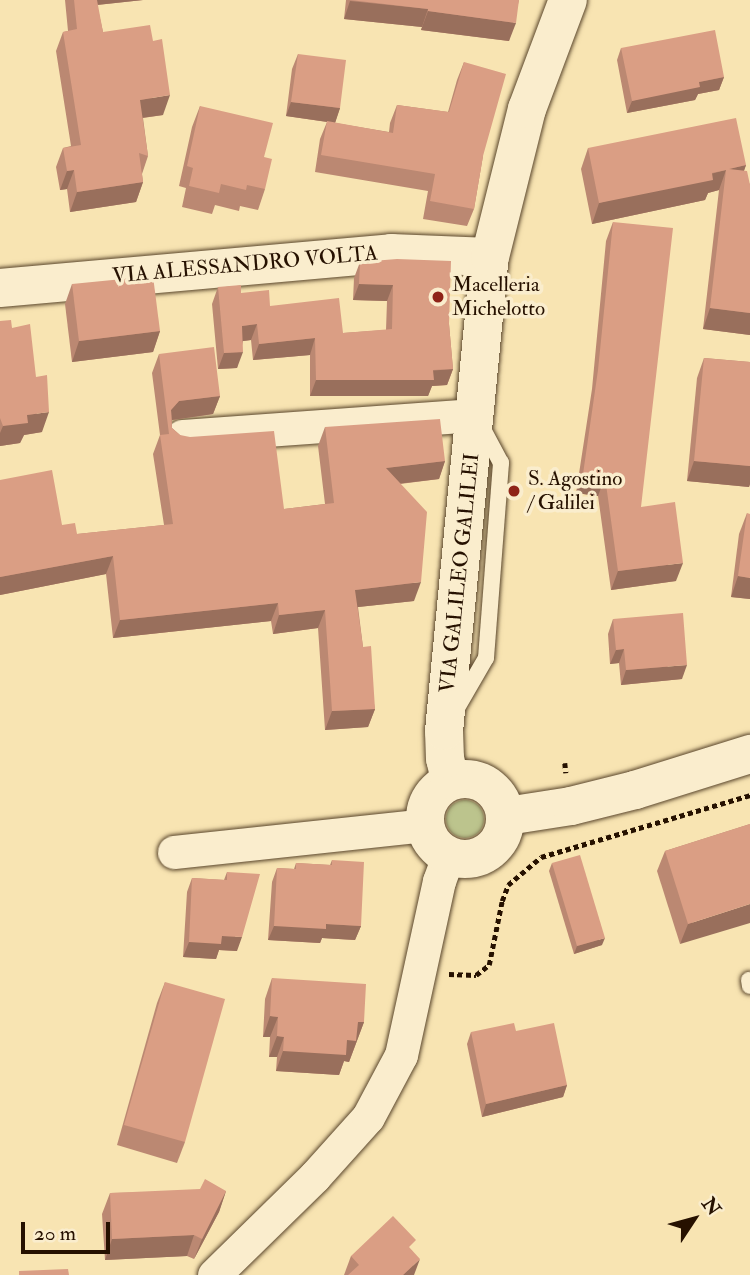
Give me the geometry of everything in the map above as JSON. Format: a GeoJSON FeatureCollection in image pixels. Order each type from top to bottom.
{"type":"FeatureCollection","features":[{"type":"Feature","properties":{"kind":"street","name":"VIA GALILEO GALILEI"},"geometry":{"type":"LineString","coordinates":[[450,780],[445,759],[444,731],[490,257],[527,109],[568,0]]}},
{"type":"Feature","properties":{"kind":"street","name":"VIA ALESSANDRO VOLTA"},"geometry":{"type":"LineString","coordinates":[[0,288],[391,253],[490,257]]}},
{"type":"Feature","properties":{"kind":"street"},"geometry":{"type":"LineString","coordinates":[[182,436],[475,415]]}},
{"type":"Feature","properties":{"kind":"street"},"geometry":{"type":"LineString","coordinates":[[506,817],[571,806],[635,790],[750,754]]}},
{"type":"Feature","properties":{"kind":"street"},"geometry":{"type":"LineString","coordinates":[[471,779],[485,784],[497,794],[506,817],[503,835],[495,848],[484,856],[470,860],[449,856],[435,847],[425,825],[428,802],[435,792],[450,780],[471,779]]}},
{"type":"Feature","properties":{"kind":"street"},"geometry":{"type":"LineString","coordinates":[[174,852],[425,825]]}},
{"type":"Feature","properties":{"kind":"street"},"geometry":{"type":"LineString","coordinates":[[214,1275],[315,1176],[368,1116],[401,1055],[439,881],[449,856]]}},
{"type":"Feature","properties":{"kind":"path"},"geometry":{"type":"LineString","coordinates":[[441,973],[476,975],[489,965],[508,885],[541,857],[750,796]]}},
{"type":"Feature","properties":{"kind":"green space"},"geometry":{"type":"Polygon","coordinates":[[[465,800],[478,806],[484,819],[478,832],[465,838],[452,832],[446,819],[452,806],[465,800]]]}},
{"type":"Feature","properties":{"kind":"building"},"geometry":{"type":"Polygon","coordinates":[[[74,0],[97,0],[103,32],[150,25],[153,41],[162,39],[170,95],[140,100],[148,156],[139,153],[143,182],[77,192],[74,170],[67,171],[63,148],[81,145],[63,32],[77,29],[74,0]]]}},
{"type":"Feature","properties":{"kind":"building"},"geometry":{"type":"Polygon","coordinates":[[[350,0],[519,0],[516,23],[350,0]]]}},
{"type":"Feature","properties":{"kind":"building"},"geometry":{"type":"Polygon","coordinates":[[[715,30],[724,77],[699,82],[700,87],[632,101],[621,48],[715,30]]]}},
{"type":"Feature","properties":{"kind":"building"},"geometry":{"type":"Polygon","coordinates":[[[298,54],[346,60],[340,108],[291,102],[298,54]]]}},
{"type":"Feature","properties":{"kind":"building"},"geometry":{"type":"Polygon","coordinates":[[[464,62],[506,74],[483,156],[474,209],[430,201],[435,174],[321,155],[327,121],[393,133],[397,105],[449,112],[464,62]]]}},
{"type":"Feature","properties":{"kind":"building"},"geometry":{"type":"Polygon","coordinates":[[[200,106],[273,123],[264,157],[272,159],[265,189],[247,185],[246,190],[221,184],[219,193],[189,186],[193,168],[187,166],[200,106]]]}},
{"type":"Feature","properties":{"kind":"building"},"geometry":{"type":"Polygon","coordinates":[[[736,118],[746,165],[729,169],[747,171],[750,185],[750,313],[710,308],[726,170],[712,173],[713,180],[599,203],[588,148],[736,118]]]}},
{"type":"Feature","properties":{"kind":"building"},"geometry":{"type":"Polygon","coordinates":[[[613,222],[673,228],[641,507],[675,502],[683,563],[618,571],[605,477],[583,474],[598,370],[613,222]]]}},
{"type":"Feature","properties":{"kind":"building"},"geometry":{"type":"Polygon","coordinates":[[[397,259],[451,261],[449,324],[453,369],[433,370],[434,380],[316,380],[315,338],[259,344],[257,324],[242,326],[243,352],[224,353],[218,287],[241,285],[241,293],[269,290],[270,306],[339,298],[343,333],[392,329],[393,285],[359,284],[360,262],[397,259]]]}},
{"type":"Feature","properties":{"kind":"building"},"geometry":{"type":"Polygon","coordinates":[[[153,276],[160,331],[79,341],[72,284],[153,276]]]}},
{"type":"Feature","properties":{"kind":"building"},"geometry":{"type":"Polygon","coordinates":[[[11,320],[12,328],[30,324],[36,377],[47,375],[49,412],[27,415],[28,423],[3,426],[0,418],[0,321],[11,320]]]}},
{"type":"Feature","properties":{"kind":"building"},"geometry":{"type":"Polygon","coordinates":[[[214,347],[220,396],[179,401],[171,410],[172,428],[180,435],[190,437],[274,431],[284,509],[334,503],[325,427],[440,419],[445,461],[386,468],[427,512],[421,582],[355,590],[363,647],[371,646],[375,709],[332,711],[325,610],[279,615],[278,603],[120,620],[113,556],[0,577],[0,480],[52,470],[62,525],[75,523],[77,534],[173,524],[160,435],[169,434],[159,354],[214,347]]]}},
{"type":"Feature","properties":{"kind":"building"},"geometry":{"type":"Polygon","coordinates":[[[704,358],[750,362],[750,466],[694,461],[704,358]]]}},
{"type":"Feature","properties":{"kind":"building"},"geometry":{"type":"Polygon","coordinates":[[[747,513],[750,514],[750,578],[738,576],[747,513]]]}},
{"type":"Feature","properties":{"kind":"building"},"geometry":{"type":"Polygon","coordinates":[[[683,613],[687,665],[626,670],[624,649],[616,650],[613,619],[683,613]]]}},
{"type":"Feature","properties":{"kind":"building"},"geometry":{"type":"Polygon","coordinates":[[[750,824],[750,904],[688,924],[665,851],[750,824]]]}},
{"type":"Feature","properties":{"kind":"building"},"geometry":{"type":"Polygon","coordinates":[[[580,855],[605,938],[577,946],[552,863],[580,855]]]}},
{"type":"Feature","properties":{"kind":"building"},"geometry":{"type":"Polygon","coordinates":[[[332,860],[364,862],[361,926],[326,924],[326,929],[274,926],[277,868],[296,869],[296,863],[332,865],[332,860]]]}},
{"type":"Feature","properties":{"kind":"building"},"geometry":{"type":"Polygon","coordinates":[[[227,872],[260,874],[242,937],[222,936],[221,944],[189,942],[192,878],[227,880],[227,872]]]}},
{"type":"Feature","properties":{"kind":"building"},"geometry":{"type":"Polygon","coordinates":[[[272,978],[366,984],[364,1022],[358,1022],[356,1041],[347,1040],[346,1055],[283,1051],[284,1037],[277,1036],[278,1017],[270,1016],[272,978]]]}},
{"type":"Feature","properties":{"kind":"building"},"geometry":{"type":"Polygon","coordinates":[[[165,982],[225,999],[185,1142],[124,1125],[165,982]]]}},
{"type":"Feature","properties":{"kind":"building"},"geometry":{"type":"Polygon","coordinates":[[[514,1023],[516,1031],[554,1023],[567,1085],[486,1104],[471,1032],[514,1023]]]}},
{"type":"Feature","properties":{"kind":"building"},"geometry":{"type":"Polygon","coordinates":[[[205,1179],[226,1191],[202,1239],[194,1235],[112,1239],[110,1193],[200,1189],[205,1179]]]}},
{"type":"Feature","properties":{"kind":"building"},"geometry":{"type":"Polygon","coordinates":[[[393,1216],[416,1240],[409,1247],[420,1259],[403,1275],[348,1275],[359,1265],[351,1256],[393,1216]]]}},
{"type":"Feature","properties":{"kind":"building"},"geometry":{"type":"Polygon","coordinates":[[[68,1269],[69,1275],[19,1275],[19,1271],[68,1269]]]}},
{"type":"Feature","properties":{"kind":"place","name":"Macelleria Michelotto"},"geometry":{"type":"Point","coordinates":[438,297]}},
{"type":"Feature","properties":{"kind":"place","name":"S. Agostino / Galilei"},"geometry":{"type":"Point","coordinates":[514,491]}}]}
